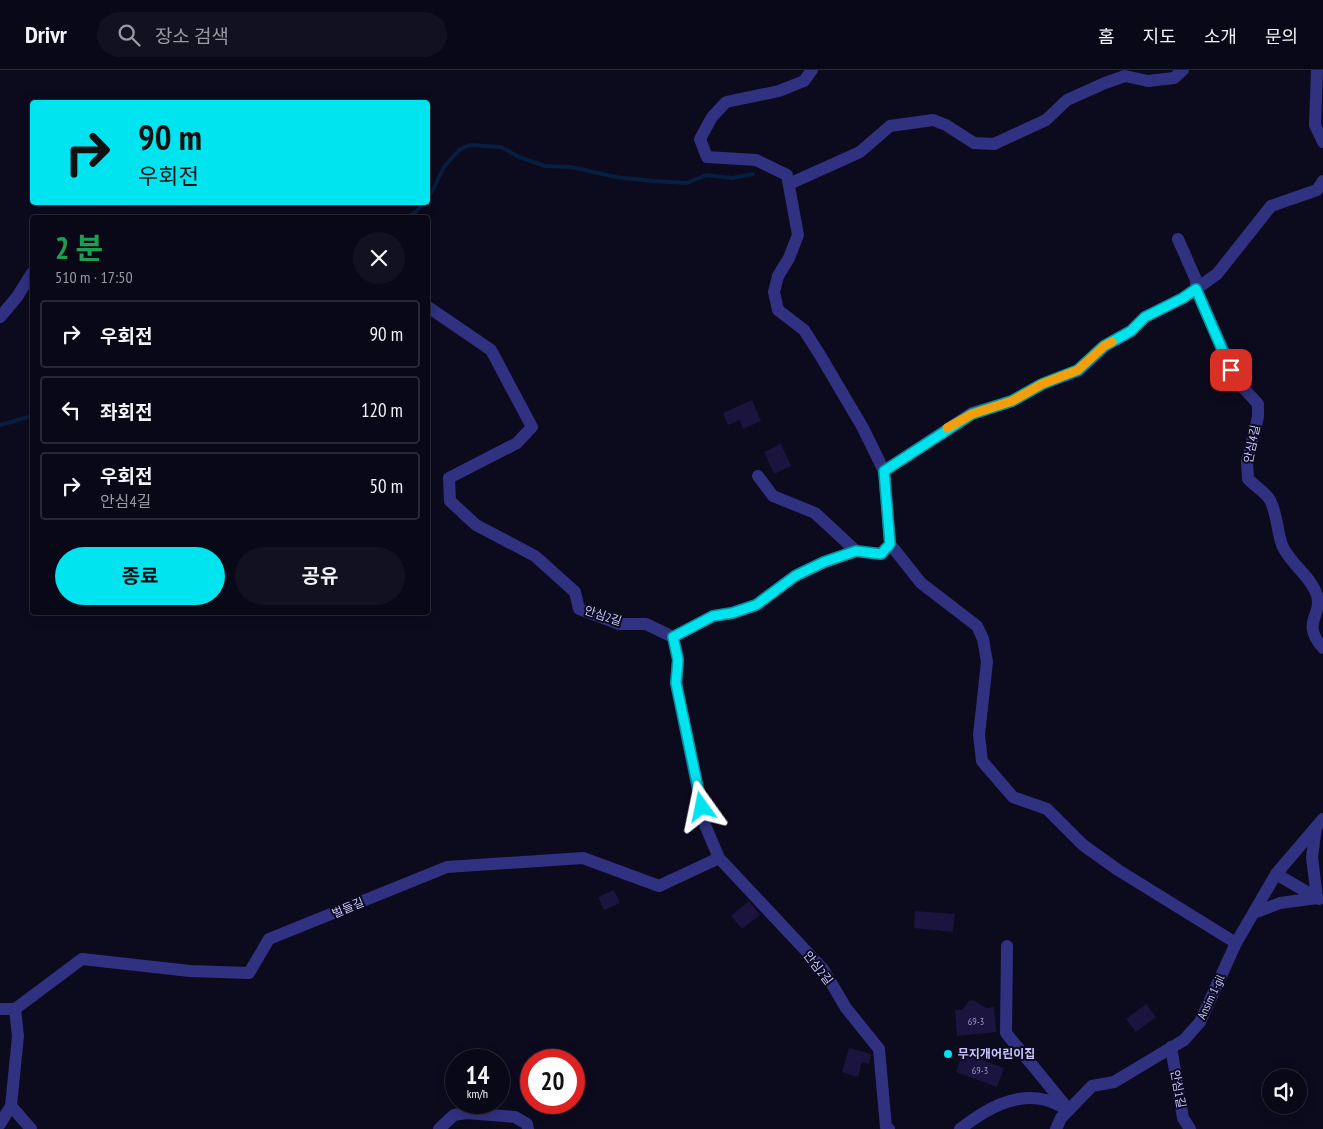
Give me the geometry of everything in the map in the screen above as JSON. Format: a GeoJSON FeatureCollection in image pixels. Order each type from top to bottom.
{"type":"FeatureCollection","features":[{"type":"Feature","properties":{"kind":"street"},"geometry":{"type":"LineString","coordinates":[[812,70],[804,80],[779,92],[726,102],[712,118],[700,139],[707,158],[756,160],[787,175],[798,235],[789,258],[778,276],[774,292],[778,310],[804,330],[863,428],[884,471],[890,544],[921,583],[977,626],[983,638],[987,662],[979,736],[982,761],[1013,796],[1046,809],[1083,845],[1118,870],[1236,944]]}},
{"type":"Feature","properties":{"kind":"street"},"geometry":{"type":"LineString","coordinates":[[789,184],[860,152],[890,126],[933,120],[946,125],[974,143],[994,144],[1046,120],[1067,100],[1105,83],[1125,76],[1148,81],[1174,78],[1183,70]]}},
{"type":"Feature","properties":{"kind":"street"},"geometry":{"type":"LineString","coordinates":[[1317,70],[1315,126],[1323,142]]}},
{"type":"Feature","properties":{"kind":"street"},"geometry":{"type":"LineString","coordinates":[[884,471],[972,414],[1012,401],[1042,384],[1078,370],[1104,346],[1131,331],[1145,317],[1183,298],[1217,274],[1271,206],[1318,190],[1323,181]]}},
{"type":"Feature","properties":{"kind":"street"},"geometry":{"type":"LineString","coordinates":[[1178,239],[1196,280],[1196,289]]}},
{"type":"Feature","properties":{"kind":"street"},"geometry":{"type":"LineString","coordinates":[[0,317],[30,276]]}},
{"type":"Feature","properties":{"kind":"street","name":"안심4길"},"geometry":{"type":"LineString","coordinates":[[1196,289],[1237,381],[1258,404],[1258,417],[1247,461],[1248,480],[1270,500],[1282,545],[1318,596],[1318,609],[1313,620],[1314,636],[1323,648]]}},
{"type":"Feature","properties":{"kind":"street","name":"안심2길"},"geometry":{"type":"LineString","coordinates":[[430,308],[491,350],[532,427],[517,443],[449,478],[450,501],[476,525],[534,556],[575,592],[579,609],[619,624],[646,624],[673,637],[678,660],[676,683],[703,816],[719,858],[823,969],[846,1008],[879,1049],[886,1127],[889,1129]]}},
{"type":"Feature","properties":{"kind":"street"},"geometry":{"type":"LineString","coordinates":[[758,476],[773,496],[815,513],[856,551]]}},
{"type":"Feature","properties":{"kind":"street"},"geometry":{"type":"LineString","coordinates":[[673,637],[713,616],[732,613],[756,605],[795,576],[824,562],[856,551],[881,554],[890,544]]}},
{"type":"Feature","properties":{"kind":"street"},"geometry":{"type":"LineString","coordinates":[[1319,822],[1312,857],[1320,900]]}},
{"type":"Feature","properties":{"kind":"street","name":"Ansim 1-gil"},"geometry":{"type":"LineString","coordinates":[[1056,1129],[1061,1118],[1092,1086],[1114,1082],[1184,1040],[1200,1022],[1236,944],[1276,874],[1319,822]]}},
{"type":"Feature","properties":{"kind":"street","name":"벌들길"},"geometry":{"type":"LineString","coordinates":[[15,1009],[82,959],[190,971],[249,973],[269,939],[447,867],[583,858],[659,886],[719,858]]}},
{"type":"Feature","properties":{"kind":"street"},"geometry":{"type":"LineString","coordinates":[[1276,874],[1320,900]]}},
{"type":"Feature","properties":{"kind":"street"},"geometry":{"type":"LineString","coordinates":[[1254,913],[1280,903],[1320,900]]}},
{"type":"Feature","properties":{"kind":"street"},"geometry":{"type":"LineString","coordinates":[[1007,946],[1006,1033],[1069,1110]]}},
{"type":"Feature","properties":{"kind":"street"},"geometry":{"type":"LineString","coordinates":[[0,1009],[15,1009],[18,1036],[11,1106],[0,1124]]}},
{"type":"Feature","properties":{"kind":"street","name":"안심1길"},"geometry":{"type":"LineString","coordinates":[[1171,1047],[1183,1118],[1190,1129]]}},
{"type":"Feature","properties":{"kind":"street"},"geometry":{"type":"LineString","coordinates":[[960,1129],[980,1114],[1006,1101],[1046,1100],[1069,1110]]}},
{"type":"Feature","properties":{"kind":"street"},"geometry":{"type":"LineString","coordinates":[[11,1106],[31,1129]]}},
{"type":"Feature","properties":{"kind":"street"},"geometry":{"type":"LineString","coordinates":[[439,1129],[454,1115],[466,1113],[515,1117],[527,1124],[528,1129]]}},
{"type":"Feature","properties":{"kind":"building"},"geometry":{"type":"Polygon","coordinates":[[[752,400],[761,421],[743,429],[740,420],[728,425],[723,413],[752,400]]]}},
{"type":"Feature","properties":{"kind":"building"},"geometry":{"type":"Polygon","coordinates":[[[781,444],[791,466],[774,474],[764,452],[781,444]]]}},
{"type":"Feature","properties":{"kind":"building"},"geometry":{"type":"Polygon","coordinates":[[[614,890],[620,903],[604,910],[598,897],[614,890]]]}},
{"type":"Feature","properties":{"kind":"building"},"geometry":{"type":"Polygon","coordinates":[[[749,901],[760,915],[742,929],[731,916],[749,901]]]}},
{"type":"Feature","properties":{"kind":"building"},"geometry":{"type":"Polygon","coordinates":[[[915,911],[955,914],[953,932],[914,928],[915,911]]]}},
{"type":"Feature","properties":{"kind":"building"},"geometry":{"type":"Polygon","coordinates":[[[973,1000],[986,1008],[994,1007],[996,1032],[957,1036],[955,1010],[962,1010],[969,1001],[973,1000]]]}},
{"type":"Feature","properties":{"kind":"building"},"geometry":{"type":"Polygon","coordinates":[[[1146,1004],[1156,1017],[1136,1032],[1126,1019],[1146,1004]]]}},
{"type":"Feature","properties":{"kind":"building"},"geometry":{"type":"Polygon","coordinates":[[[849,1048],[871,1054],[869,1064],[862,1062],[858,1077],[842,1072],[849,1048]]]}},
{"type":"Feature","properties":{"kind":"building"},"geometry":{"type":"Polygon","coordinates":[[[963,1053],[1004,1068],[997,1087],[956,1072],[963,1053]]]}},
{"type":"Feature","properties":{"kind":"waterway"},"geometry":{"type":"LineString","coordinates":[[430,195],[444,167],[459,150],[470,145],[501,147],[519,157],[545,166],[571,167],[616,177],[654,181],[687,183],[706,175],[732,178],[753,174]]}},
{"type":"Feature","properties":{"kind":"waterway"},"geometry":{"type":"LineString","coordinates":[[410,215],[416,212],[422,205]]}},
{"type":"Feature","properties":{"kind":"waterway"},"geometry":{"type":"LineString","coordinates":[[0,425],[30,417]]}},
{"type":"Feature","properties":{"kind":"slow traffic"},"geometry":{"type":"LineString","coordinates":[[947,428],[972,414],[1012,401],[1042,384],[1078,370],[1104,346],[1112,342]]}},
{"type":"Feature","properties":{"kind":"place","name":"무지개어린이집"},"geometry":{"type":"Point","coordinates":[948,1054]}},
{"type":"Feature","properties":{"kind":"route"},"geometry":{"type":"LineString","coordinates":[[702,807],[676,683],[678,660],[673,637],[713,616],[732,613],[756,605],[795,576],[824,562],[856,551],[881,554],[890,544],[884,471],[942,431],[972,414],[1012,401],[1042,384],[1078,370],[1104,346],[1131,331],[1145,317],[1183,298],[1196,289],[1231,370]]}}]}
